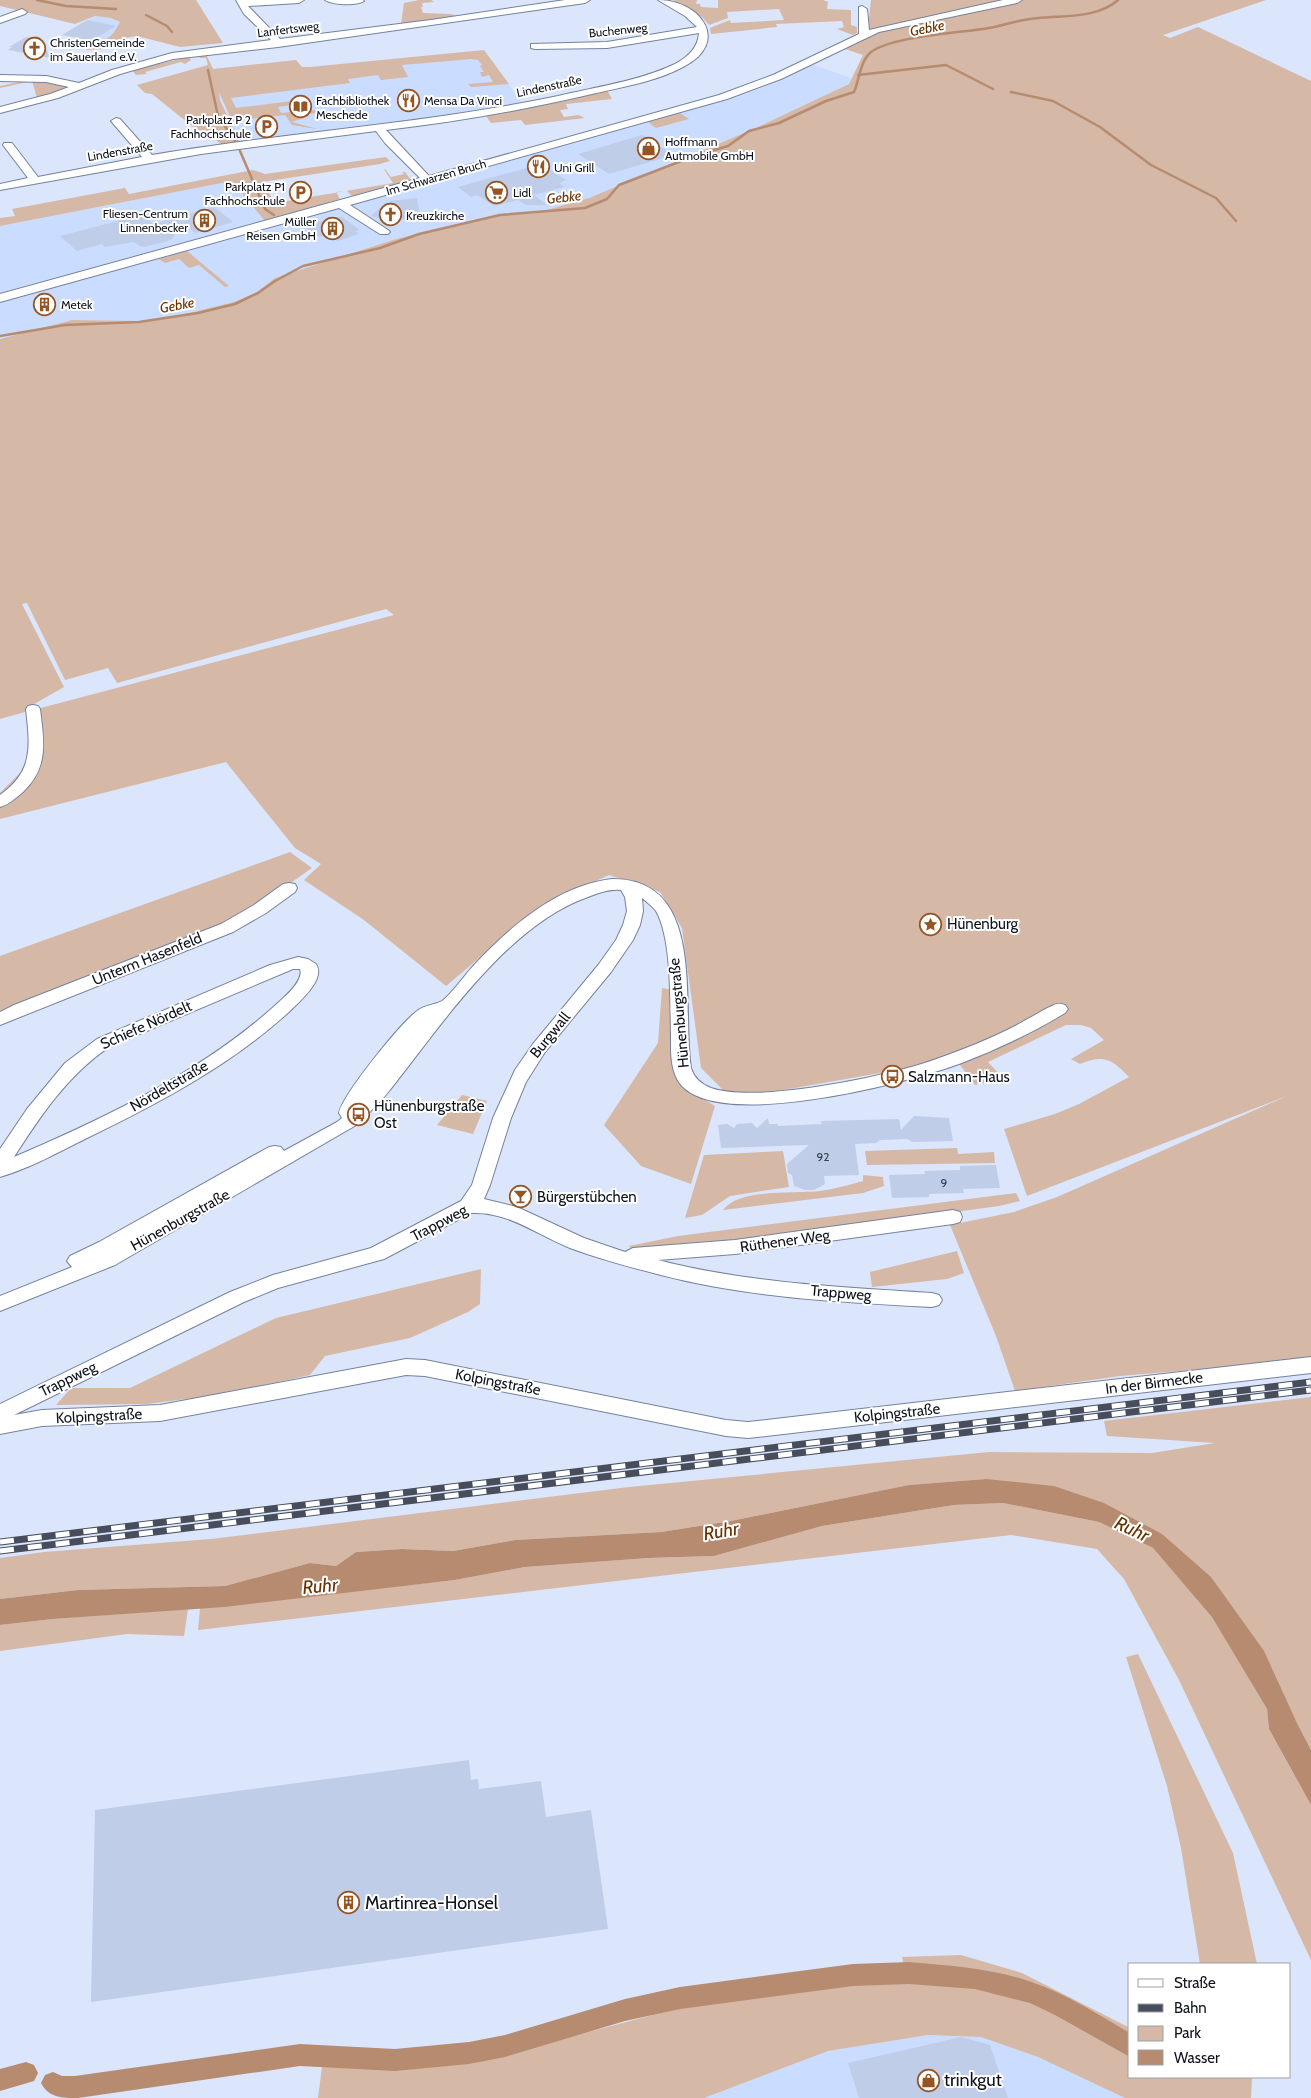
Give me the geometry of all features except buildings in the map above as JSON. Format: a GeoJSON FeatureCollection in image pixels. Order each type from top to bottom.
{"type":"FeatureCollection","features":[{"type":"Feature","properties":{"kind":"street"},"geometry":{"type":"LineString","coordinates":[[241,2],[299,0]]}},
{"type":"Feature","properties":{"kind":"street"},"geometry":{"type":"LineString","coordinates":[[330,0],[359,1]]}},
{"type":"Feature","properties":{"kind":"street","name":"Lanfertsweg"},"geometry":{"type":"LineString","coordinates":[[0,110],[44,99],[124,69],[163,58],[278,44],[581,0]]}},
{"type":"Feature","properties":{"kind":"street"},"geometry":{"type":"LineString","coordinates":[[663,0],[689,13],[703,29]]}},
{"type":"Feature","properties":{"kind":"street","name":"Im Schwarzen Bruch"},"geometry":{"type":"LineString","coordinates":[[0,298],[738,92],[777,77],[864,34],[906,22],[1017,0]]}},
{"type":"Feature","properties":{"kind":"street"},"geometry":{"type":"LineString","coordinates":[[241,2],[278,44]]}},
{"type":"Feature","properties":{"kind":"street"},"geometry":{"type":"LineString","coordinates":[[862,9],[864,34]]}},
{"type":"Feature","properties":{"kind":"street"},"geometry":{"type":"LineString","coordinates":[[0,20],[22,12]]}},
{"type":"Feature","properties":{"kind":"street","name":"Buchenweg"},"geometry":{"type":"LineString","coordinates":[[534,46],[607,45],[703,29]]}},
{"type":"Feature","properties":{"kind":"street","name":"Lindenstraße"},"geometry":{"type":"LineString","coordinates":[[0,187],[232,146],[455,118],[612,86],[652,75],[680,64],[696,53],[703,40],[703,29]]}},
{"type":"Feature","properties":{"kind":"street"},"geometry":{"type":"LineString","coordinates":[[0,78],[46,79],[80,86]]}},
{"type":"Feature","properties":{"kind":"street"},"geometry":{"type":"LineString","coordinates":[[116,121],[149,160]]}},
{"type":"Feature","properties":{"kind":"street"},"geometry":{"type":"LineString","coordinates":[[379,128],[383,135],[404,154],[427,180]]}},
{"type":"Feature","properties":{"kind":"street"},"geometry":{"type":"LineString","coordinates":[[8,145],[35,180]]}},
{"type":"Feature","properties":{"kind":"street"},"geometry":{"type":"LineString","coordinates":[[341,204],[384,232]]}},
{"type":"Feature","properties":{"kind":"street"},"geometry":{"type":"LineString","coordinates":[[0,802],[22,784],[34,767],[37,749],[33,709]]}},
{"type":"Feature","properties":{"kind":"street","name":"Hünenburgstraße"},"geometry":{"type":"LineString","coordinates":[[0,1291],[106,1247],[372,1100],[448,1004],[482,965],[508,940],[536,919],[564,902],[591,890],[610,885],[626,886],[634,896],[644,899],[664,911],[672,936],[683,1071],[690,1085],[708,1094],[740,1099],[776,1098],[920,1071],[1016,1033],[1059,1009]]}},
{"type":"Feature","properties":{"kind":"street","name":"Unterm Hasenfeld"},"geometry":{"type":"LineString","coordinates":[[0,1019],[20,1009],[227,928],[260,909],[289,888]]}},
{"type":"Feature","properties":{"kind":"street","name":"Burgwall"},"geometry":{"type":"LineString","coordinates":[[468,1206],[476,1198],[501,1121],[520,1075],[619,949],[644,899]]}},
{"type":"Feature","properties":{"kind":"street","name":"Schiefe Nördelt"},"geometry":{"type":"LineString","coordinates":[[0,1164],[54,1084],[91,1050],[103,1043],[276,969],[297,963],[306,964],[308,974]]}},
{"type":"Feature","properties":{"kind":"street","name":"Nördeltstraße"},"geometry":{"type":"LineString","coordinates":[[0,1170],[88,1131],[207,1066],[292,999],[308,974]]}},
{"type":"Feature","properties":{"kind":"street","name":"Hünenburgstraße"},"geometry":{"type":"LineString","coordinates":[[0,1304],[108,1260],[232,1191],[345,1116]]}},
{"type":"Feature","properties":{"kind":"street"},"geometry":{"type":"LineString","coordinates":[[483,1178],[490,1199],[498,1207]]}},
{"type":"Feature","properties":{"kind":"street","name":"Trappweg"},"geometry":{"type":"LineString","coordinates":[[0,1413],[237,1297],[273,1282],[377,1254],[468,1206],[481,1204],[498,1207],[575,1242],[615,1256],[678,1272],[740,1282],[841,1294],[932,1300]]}},
{"type":"Feature","properties":{"kind":"street","name":"Rüthener Weg"},"geometry":{"type":"LineString","coordinates":[[615,1256],[735,1248],[953,1217]]}},
{"type":"Feature","properties":{"kind":"street","name":"In der Birmecke"},"geometry":{"type":"LineString","coordinates":[[996,1401],[1311,1365]]}},
{"type":"Feature","properties":{"kind":"street","name":"Kolpingstraße"},"geometry":{"type":"LineString","coordinates":[[0,1426],[42,1418],[160,1413],[188,1409],[406,1367],[425,1368],[737,1430],[996,1401]]}},
{"type":"Feature","properties":{"kind":"shaded area"},"geometry":{"type":"Polygon","coordinates":[[[95,16],[111,18],[121,23],[114,35],[107,40],[89,45],[81,41],[84,39],[67,36],[76,27],[95,16]]]}},
{"type":"Feature","properties":{"kind":"shaded area"},"geometry":{"type":"Polygon","coordinates":[[[487,55],[522,103],[374,126],[240,142],[218,92],[399,70],[397,65],[487,55]]]}},
{"type":"Feature","properties":{"kind":"shaded area"},"geometry":{"type":"Polygon","coordinates":[[[811,64],[851,78],[849,84],[749,131],[589,198],[536,213],[501,214],[396,239],[275,278],[257,292],[234,302],[185,314],[141,321],[72,320],[0,339],[0,226],[232,181],[265,221],[272,226],[716,101],[811,64]]]}},
{"type":"Feature","properties":{"kind":"shaded area"},"geometry":{"type":"Polygon","coordinates":[[[928,2035],[981,2037],[1038,2057],[1125,2098],[704,2098],[828,2051],[928,2035]]]}},
{"type":"Feature","properties":{"kind":"green space"},"geometry":{"type":"Polygon","coordinates":[[[0,0],[196,0],[223,43],[180,47],[137,36],[124,38],[104,49],[87,50],[86,48],[92,44],[108,38],[116,30],[120,22],[111,18],[95,16],[75,24],[0,6],[0,0]]]}},
{"type":"Feature","properties":{"kind":"green space"},"geometry":{"type":"Polygon","coordinates":[[[431,0],[434,2],[422,3],[423,13],[457,16],[401,24],[404,3],[431,0]]]}},
{"type":"Feature","properties":{"kind":"green space"},"geometry":{"type":"Polygon","coordinates":[[[673,0],[697,0],[696,4],[700,4],[701,7],[718,8],[718,0],[823,0],[828,2],[827,9],[851,10],[851,25],[857,27],[857,33],[853,35],[837,29],[844,27],[842,21],[776,24],[777,27],[711,34],[710,28],[730,20],[731,23],[784,20],[779,9],[727,12],[728,18],[709,25],[702,17],[673,0]]]}},
{"type":"Feature","properties":{"kind":"green space"},"geometry":{"type":"Polygon","coordinates":[[[871,0],[1266,0],[1163,35],[1170,38],[1198,27],[1311,81],[1311,1360],[1120,1376],[1015,1391],[996,1336],[950,1225],[1014,1212],[1057,1197],[1287,1096],[1027,1196],[1004,1129],[1055,1114],[1079,1104],[1129,1077],[1118,1066],[1107,1060],[1095,1059],[1080,1064],[1071,1059],[1104,1040],[1091,1028],[1081,1025],[1066,1025],[988,1062],[1001,1076],[991,1082],[975,1085],[951,1053],[914,1067],[761,1094],[725,1092],[701,1068],[682,928],[660,892],[609,875],[565,895],[530,915],[446,986],[364,920],[304,880],[321,864],[295,848],[226,762],[0,819],[0,793],[26,767],[32,710],[0,719],[0,339],[72,320],[141,321],[185,314],[234,302],[257,292],[275,278],[396,239],[501,214],[536,213],[589,198],[749,131],[849,84],[863,55],[845,49],[874,34],[868,26],[871,0]],[[27,603],[22,604],[64,687],[29,707],[33,710],[394,615],[386,609],[117,683],[108,668],[65,680],[27,603]]]}},
{"type":"Feature","properties":{"kind":"green space"},"geometry":{"type":"Polygon","coordinates":[[[484,50],[509,84],[471,87],[468,84],[493,82],[489,75],[482,77],[480,72],[484,72],[480,66],[482,65],[478,60],[472,59],[402,65],[408,77],[381,80],[378,75],[348,79],[350,83],[231,98],[236,108],[309,99],[311,102],[278,107],[281,113],[315,110],[316,113],[309,114],[309,116],[292,122],[317,129],[292,125],[285,115],[232,121],[219,92],[220,100],[240,142],[222,145],[205,131],[197,130],[152,94],[145,93],[137,85],[208,65],[206,58],[200,58],[198,55],[206,54],[213,69],[296,60],[302,67],[310,67],[484,50]]]}},
{"type":"Feature","properties":{"kind":"green space"},"geometry":{"type":"Polygon","coordinates":[[[189,57],[191,60],[185,64],[181,62],[145,72],[147,74],[136,75],[132,70],[189,57]]]}},
{"type":"Feature","properties":{"kind":"green space"},"geometry":{"type":"Polygon","coordinates":[[[32,81],[0,88],[0,86],[32,81]]]}},
{"type":"Feature","properties":{"kind":"green space"},"geometry":{"type":"Polygon","coordinates":[[[32,81],[57,83],[66,87],[37,98],[32,81]]]}},
{"type":"Feature","properties":{"kind":"green space"},"geometry":{"type":"Polygon","coordinates":[[[607,90],[612,99],[566,104],[568,109],[560,110],[564,117],[578,115],[585,118],[525,125],[521,120],[491,123],[486,116],[565,101],[607,90]]]}},
{"type":"Feature","properties":{"kind":"green space"},"geometry":{"type":"Polygon","coordinates":[[[680,113],[689,119],[656,128],[648,122],[680,113]]]}},
{"type":"Feature","properties":{"kind":"green space"},"geometry":{"type":"Polygon","coordinates":[[[386,157],[390,161],[262,182],[275,203],[336,193],[340,199],[265,221],[232,181],[0,226],[0,218],[15,216],[12,209],[125,188],[129,194],[253,170],[265,174],[386,157]]]}},
{"type":"Feature","properties":{"kind":"green space"},"geometry":{"type":"Polygon","coordinates":[[[384,169],[391,177],[404,174],[402,172],[405,172],[411,180],[352,196],[347,191],[344,191],[393,183],[384,169]]]}},
{"type":"Feature","properties":{"kind":"green space"},"geometry":{"type":"Polygon","coordinates":[[[187,251],[229,286],[225,287],[199,265],[189,268],[179,259],[165,263],[159,259],[187,251]]]}},
{"type":"Feature","properties":{"kind":"green space"},"geometry":{"type":"Polygon","coordinates":[[[290,852],[312,868],[240,918],[0,1014],[0,956],[290,852]]]}},
{"type":"Feature","properties":{"kind":"green space"},"geometry":{"type":"Polygon","coordinates":[[[662,988],[675,990],[677,1072],[685,1088],[715,1106],[691,1184],[641,1166],[604,1125],[658,1043],[662,988]]]}},
{"type":"Feature","properties":{"kind":"green space"},"geometry":{"type":"Polygon","coordinates":[[[462,1095],[487,1101],[473,1134],[437,1125],[462,1095]]]}},
{"type":"Feature","properties":{"kind":"green space"},"geometry":{"type":"Polygon","coordinates":[[[957,1148],[958,1154],[994,1152],[995,1163],[867,1165],[865,1151],[957,1148]]]}},
{"type":"Feature","properties":{"kind":"green space"},"geometry":{"type":"Polygon","coordinates":[[[783,1151],[789,1187],[730,1196],[702,1215],[685,1218],[704,1155],[783,1151]]]}},
{"type":"Feature","properties":{"kind":"green space"},"geometry":{"type":"Polygon","coordinates":[[[863,1175],[883,1177],[884,1186],[863,1193],[723,1210],[741,1198],[768,1193],[809,1192],[831,1189],[863,1181],[863,1175]]]}},
{"type":"Feature","properties":{"kind":"green space"},"geometry":{"type":"Polygon","coordinates":[[[1016,1193],[1020,1201],[999,1206],[743,1241],[633,1251],[629,1246],[678,1236],[1016,1193]]]}},
{"type":"Feature","properties":{"kind":"green space"},"geometry":{"type":"Polygon","coordinates":[[[957,1251],[964,1273],[947,1279],[872,1287],[870,1272],[957,1251]]]}},
{"type":"Feature","properties":{"kind":"green space"},"geometry":{"type":"Polygon","coordinates":[[[481,1269],[480,1304],[468,1312],[410,1338],[325,1356],[310,1375],[217,1395],[147,1404],[56,1405],[71,1388],[130,1388],[276,1318],[481,1269]]]}},
{"type":"Feature","properties":{"kind":"green space"},"geometry":{"type":"Polygon","coordinates":[[[1311,1397],[1311,1750],[1296,1721],[1162,1534],[986,1479],[910,1485],[731,1521],[661,1532],[515,1540],[453,1551],[402,1549],[356,1552],[336,1566],[310,1563],[225,1586],[78,1590],[0,1599],[0,1558],[44,1552],[211,1539],[629,1487],[989,1452],[1152,1453],[1215,1443],[1107,1436],[1104,1421],[1311,1397]]]}},
{"type":"Feature","properties":{"kind":"green space"},"geometry":{"type":"Polygon","coordinates":[[[1003,1503],[1099,1522],[1153,1548],[1212,1616],[1267,1709],[1269,1729],[1311,1805],[1311,1960],[1179,1680],[1124,1579],[1097,1549],[1011,1535],[198,1630],[200,1608],[455,1580],[525,1567],[649,1558],[714,1556],[822,1526],[954,1505],[1003,1503]]]}},
{"type":"Feature","properties":{"kind":"green space"},"geometry":{"type":"Polygon","coordinates":[[[188,1609],[184,1636],[127,1634],[0,1651],[0,1625],[188,1609]]]}},
{"type":"Feature","properties":{"kind":"green space"},"geometry":{"type":"Polygon","coordinates":[[[1138,1654],[1233,1853],[1257,1963],[1200,1963],[1181,1848],[1167,1786],[1126,1657],[1138,1654]]]}},
{"type":"Feature","properties":{"kind":"green space"},"geometry":{"type":"Polygon","coordinates":[[[961,1955],[1022,1973],[1128,2027],[1128,2078],[1252,2078],[1251,2098],[1125,2098],[1038,2057],[981,2037],[928,2035],[828,2051],[704,2098],[318,2098],[322,2067],[426,2065],[491,2058],[675,2009],[864,1980],[974,1982],[973,1971],[904,1967],[902,1957],[961,1955]]]}},
{"type":"Feature","properties":{"kind":"water","name":"Ruhr"},"geometry":{"type":"Polygon","coordinates":[[[986,1479],[1054,1486],[1104,1503],[1162,1534],[1211,1577],[1264,1651],[1311,1750],[1311,1805],[1269,1729],[1267,1709],[1212,1617],[1153,1548],[1099,1522],[1003,1503],[954,1505],[822,1526],[714,1556],[649,1558],[525,1567],[455,1580],[224,1607],[53,1619],[0,1625],[0,1599],[78,1590],[225,1586],[310,1563],[336,1566],[356,1552],[402,1549],[453,1551],[515,1540],[661,1532],[731,1521],[909,1485],[986,1479]]]}},
{"type":"Feature","properties":{"kind":"waterway"},"geometry":{"type":"LineString","coordinates":[[37,0],[66,6],[116,9]]}},
{"type":"Feature","properties":{"kind":"waterway","name":"Gebke"},"geometry":{"type":"LineString","coordinates":[[859,75],[864,61],[870,53],[879,47],[909,39],[989,28],[1025,20],[1080,15],[1100,10],[1118,0]]}},
{"type":"Feature","properties":{"kind":"waterway"},"geometry":{"type":"LineString","coordinates":[[146,15],[167,26],[172,32]]}},
{"type":"Feature","properties":{"kind":"waterway"},"geometry":{"type":"LineString","coordinates":[[859,75],[946,65],[993,89]]}},
{"type":"Feature","properties":{"kind":"waterway"},"geometry":{"type":"LineString","coordinates":[[208,70],[218,116],[235,141]]}},
{"type":"Feature","properties":{"kind":"waterway","name":"Gebke"},"geometry":{"type":"LineString","coordinates":[[0,336],[65,325],[139,322],[198,313],[235,304],[258,293],[275,281],[303,266],[380,248],[419,234],[500,215],[585,208],[607,199],[619,185],[697,155],[728,146],[749,131],[779,123],[826,101],[854,92],[859,75]]}},
{"type":"Feature","properties":{"kind":"waterway"},"geometry":{"type":"LineString","coordinates":[[1011,92],[1053,101],[1100,127],[1151,165],[1216,198],[1236,221]]}},
{"type":"Feature","properties":{"kind":"waterway"},"geometry":{"type":"LineString","coordinates":[[240,151],[265,209],[274,215]]}},
{"type":"Feature","properties":{"kind":"waterway"},"geometry":{"type":"LineString","coordinates":[[53,2083],[60,2087],[75,2087],[300,2055],[395,2060],[469,2053],[505,2046],[625,2010],[680,1998],[853,1975],[909,1973],[975,1978],[1033,1993],[1063,2007],[1128,2045]]}},
{"type":"Feature","properties":{"kind":"waterway"},"geometry":{"type":"LineString","coordinates":[[0,2080],[26,2073]]}},
{"type":"Feature","properties":{"kind":"railway"},"geometry":{"type":"LineString","coordinates":[[0,1542],[1311,1382]]}},
{"type":"Feature","properties":{"kind":"railway"},"geometry":{"type":"LineString","coordinates":[[0,1551],[1311,1390]]}},
{"type":"Feature","properties":{"kind":"place","name":"ChristenGemeinde im Sauerland e.V."},"geometry":{"type":"Point","coordinates":[34,49]}},
{"type":"Feature","properties":{"kind":"place","name":"Mensa Da Vinci"},"geometry":{"type":"Point","coordinates":[408,100]}},
{"type":"Feature","properties":{"kind":"place","name":"Fachbibliothek Meschede"},"geometry":{"type":"Point","coordinates":[300,107]}},
{"type":"Feature","properties":{"kind":"place","name":"Parkplatz P 2 Fachhochschule"},"geometry":{"type":"Point","coordinates":[267,126]}},
{"type":"Feature","properties":{"kind":"place","name":"Hoffmann Autmobile GmbH"},"geometry":{"type":"Point","coordinates":[649,148]}},
{"type":"Feature","properties":{"kind":"place","name":"Uni Grill"},"geometry":{"type":"Point","coordinates":[538,167]}},
{"type":"Feature","properties":{"kind":"place","name":"Lidl"},"geometry":{"type":"Point","coordinates":[497,192]}},
{"type":"Feature","properties":{"kind":"place","name":"Parkplatz P1 Fachhochschule"},"geometry":{"type":"Point","coordinates":[301,193]}},
{"type":"Feature","properties":{"kind":"place","name":"Kreuzkirche"},"geometry":{"type":"Point","coordinates":[390,215]}},
{"type":"Feature","properties":{"kind":"place","name":"Fliesen-Centrum Linnenbecker"},"geometry":{"type":"Point","coordinates":[204,220]}},
{"type":"Feature","properties":{"kind":"place","name":"Müller Reisen GmbH"},"geometry":{"type":"Point","coordinates":[332,228]}},
{"type":"Feature","properties":{"kind":"place","name":"Metek"},"geometry":{"type":"Point","coordinates":[45,304]}},
{"type":"Feature","properties":{"kind":"place","name":"Hünenburg"},"geometry":{"type":"Point","coordinates":[931,924]}},
{"type":"Feature","properties":{"kind":"place","name":"Salzmann-Haus"},"geometry":{"type":"Point","coordinates":[892,1077]}},
{"type":"Feature","properties":{"kind":"place","name":"Hünenburgstraße Ost"},"geometry":{"type":"Point","coordinates":[358,1115]}},
{"type":"Feature","properties":{"kind":"place","name":"Bürgerstübchen"},"geometry":{"type":"Point","coordinates":[521,1197]}},
{"type":"Feature","properties":{"kind":"place","name":"Martinrea-Honsel"},"geometry":{"type":"Point","coordinates":[349,1903]}},
{"type":"Feature","properties":{"kind":"place","name":"trinkgut"},"geometry":{"type":"Point","coordinates":[928,2080]}}]}
